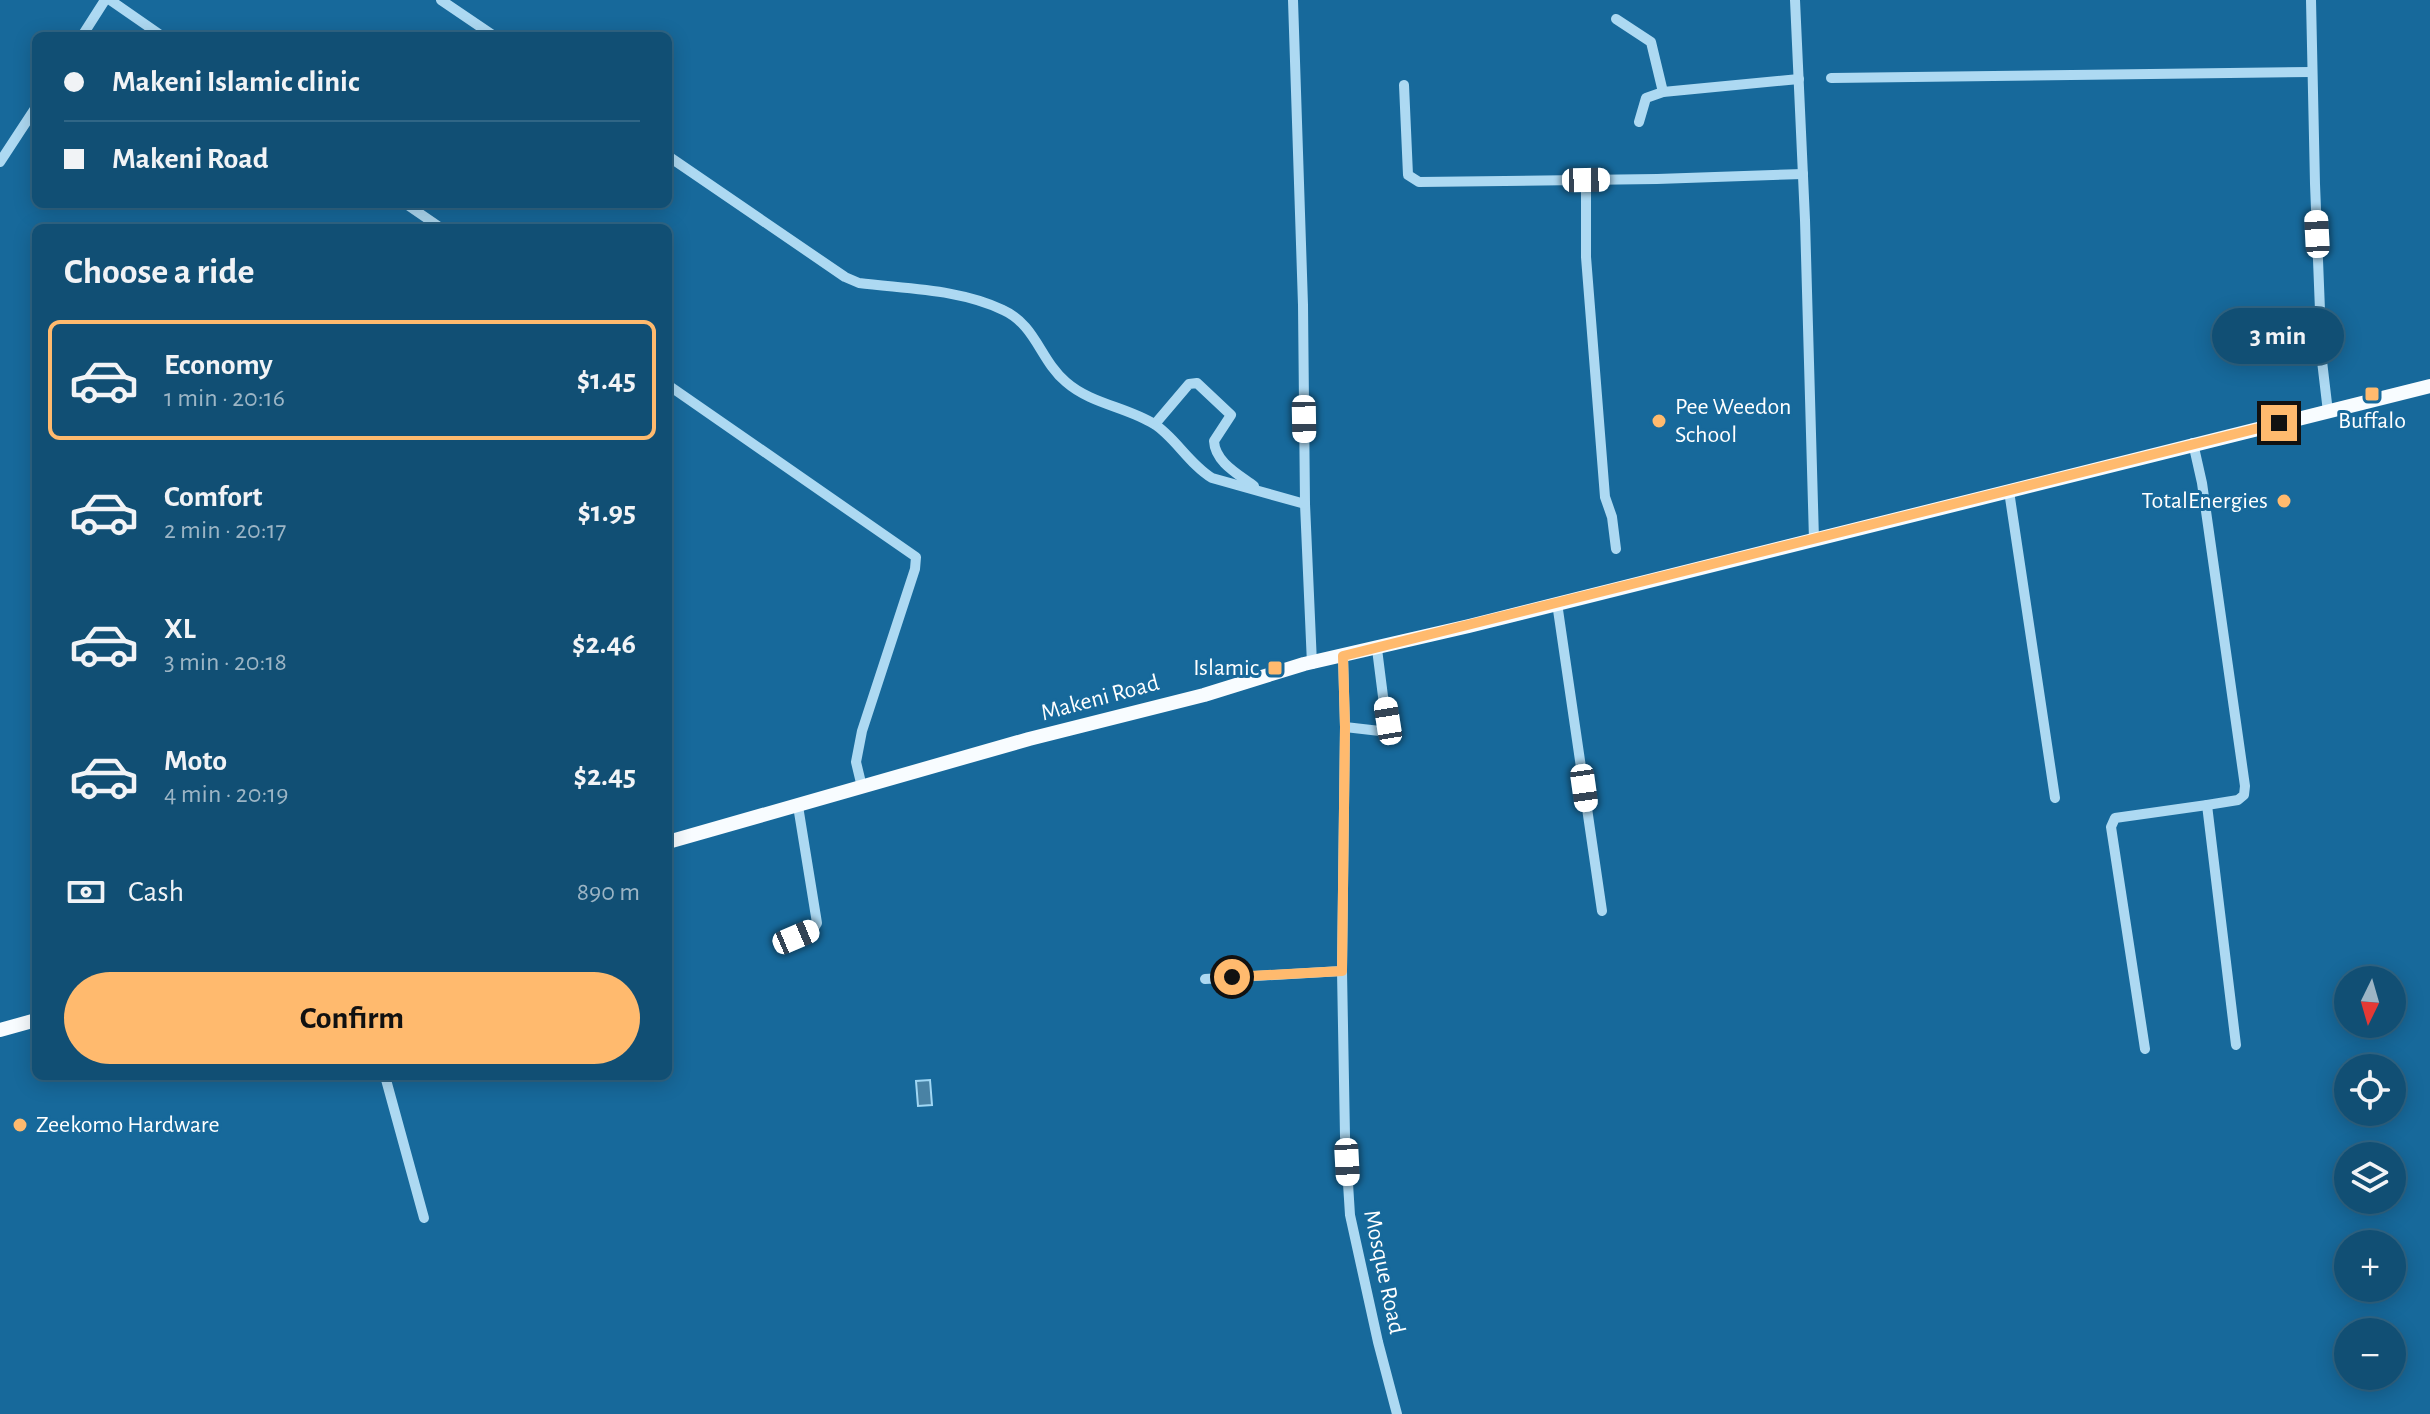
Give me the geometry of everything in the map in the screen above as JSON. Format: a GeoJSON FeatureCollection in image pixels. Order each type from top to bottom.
{"type":"FeatureCollection","features":[{"type":"Feature","properties":{"kind":"main road","name":"Makeni Road"},"geometry":{"type":"LineString","coordinates":[[672,841],[1113,717],[1204,695],[1304,664],[1377,649],[2430,386]]}},
{"type":"Feature","properties":{"kind":"main road"},"geometry":{"type":"LineString","coordinates":[[0,1030],[32,1021]]}},
{"type":"Feature","properties":{"kind":"street"},"geometry":{"type":"LineString","coordinates":[[85,32],[107,0],[156,32]]}},
{"type":"Feature","properties":{"kind":"street"},"geometry":{"type":"LineString","coordinates":[[441,0],[488,32]]}},
{"type":"Feature","properties":{"kind":"street"},"geometry":{"type":"LineString","coordinates":[[1293,0],[1303,305],[1305,504],[1312,664]]}},
{"type":"Feature","properties":{"kind":"street"},"geometry":{"type":"LineString","coordinates":[[1795,0],[1814,540]]}},
{"type":"Feature","properties":{"kind":"street"},"geometry":{"type":"LineString","coordinates":[[2311,0],[2322,361],[2328,412]]}},
{"type":"Feature","properties":{"kind":"street"},"geometry":{"type":"LineString","coordinates":[[1616,19],[1651,42],[1663,92]]}},
{"type":"Feature","properties":{"kind":"street"},"geometry":{"type":"LineString","coordinates":[[1831,78],[2311,72]]}},
{"type":"Feature","properties":{"kind":"street"},"geometry":{"type":"LineString","coordinates":[[1639,122],[1646,98],[1663,92],[1799,79]]}},
{"type":"Feature","properties":{"kind":"street"},"geometry":{"type":"LineString","coordinates":[[1404,85],[1408,175],[1419,182],[1803,174]]}},
{"type":"Feature","properties":{"kind":"street"},"geometry":{"type":"LineString","coordinates":[[0,162],[32,113]]}},
{"type":"Feature","properties":{"kind":"street"},"geometry":{"type":"LineString","coordinates":[[672,159],[845,277],[859,283],[963,297],[1005,310],[1028,327],[1049,364],[1068,384],[1113,408],[1155,424],[1200,470],[1212,478],[1305,504]]}},
{"type":"Feature","properties":{"kind":"street"},"geometry":{"type":"LineString","coordinates":[[1586,180],[1586,257],[1605,497],[1612,517],[1616,549]]}},
{"type":"Feature","properties":{"kind":"street"},"geometry":{"type":"LineString","coordinates":[[412,208],[435,224]]}},
{"type":"Feature","properties":{"kind":"street"},"geometry":{"type":"LineString","coordinates":[[1155,424],[1189,384],[1197,383],[1231,415],[1214,441],[1222,460],[1261,491]]}},
{"type":"Feature","properties":{"kind":"street"},"geometry":{"type":"LineString","coordinates":[[672,388],[916,557],[915,569],[862,731],[856,762],[862,787]]}},
{"type":"Feature","properties":{"kind":"street"},"geometry":{"type":"LineString","coordinates":[[2145,1049],[2111,827],[2115,818],[2131,814],[2238,800],[2244,795],[2245,786],[2202,483],[2193,443]]}},
{"type":"Feature","properties":{"kind":"street"},"geometry":{"type":"LineString","coordinates":[[2009,491],[2055,798]]}},
{"type":"Feature","properties":{"kind":"street"},"geometry":{"type":"LineString","coordinates":[[1557,603],[1602,911]]}},
{"type":"Feature","properties":{"kind":"street"},"geometry":{"type":"LineString","coordinates":[[1345,727],[1380,731],[1387,728],[1377,649]]}},
{"type":"Feature","properties":{"kind":"street","name":"Mosque Road"},"geometry":{"type":"LineString","coordinates":[[1343,656],[1342,971],[1345,1136],[1350,1215],[1397,1414]]}},
{"type":"Feature","properties":{"kind":"street"},"geometry":{"type":"LineString","coordinates":[[2207,805],[2236,1045]]}},
{"type":"Feature","properties":{"kind":"street"},"geometry":{"type":"LineString","coordinates":[[781,944],[812,931],[817,923],[798,806]]}},
{"type":"Feature","properties":{"kind":"street"},"geometry":{"type":"LineString","coordinates":[[1205,979],[1342,971]]}},
{"type":"Feature","properties":{"kind":"street"},"geometry":{"type":"LineString","coordinates":[[386,1080],[424,1218]]}},
{"type":"Feature","properties":{"kind":"water"},"geometry":{"type":"Polygon","coordinates":[[[930,1080],[932,1105],[918,1106],[916,1081],[930,1080]]]}},
{"type":"Feature","properties":{"kind":"place","name":"Buffalo"},"geometry":{"type":"Point","coordinates":[2372,394]}},
{"type":"Feature","properties":{"kind":"place","name":"Pee Weedon School"},"geometry":{"type":"Point","coordinates":[1659,421]}},
{"type":"Feature","properties":{"kind":"place","name":"TotalEnergies"},"geometry":{"type":"Point","coordinates":[2284,501]}},
{"type":"Feature","properties":{"kind":"place","name":"Islamic"},"geometry":{"type":"Point","coordinates":[1275,668]}},
{"type":"Feature","properties":{"kind":"place","name":"Zeekomo Hardware"},"geometry":{"type":"Point","coordinates":[20,1125]}},
{"type":"Feature","properties":{"kind":"route"},"geometry":{"type":"LineString","coordinates":[[1232,977],[1342,971],[1343,656],[2279,423]]}}]}
